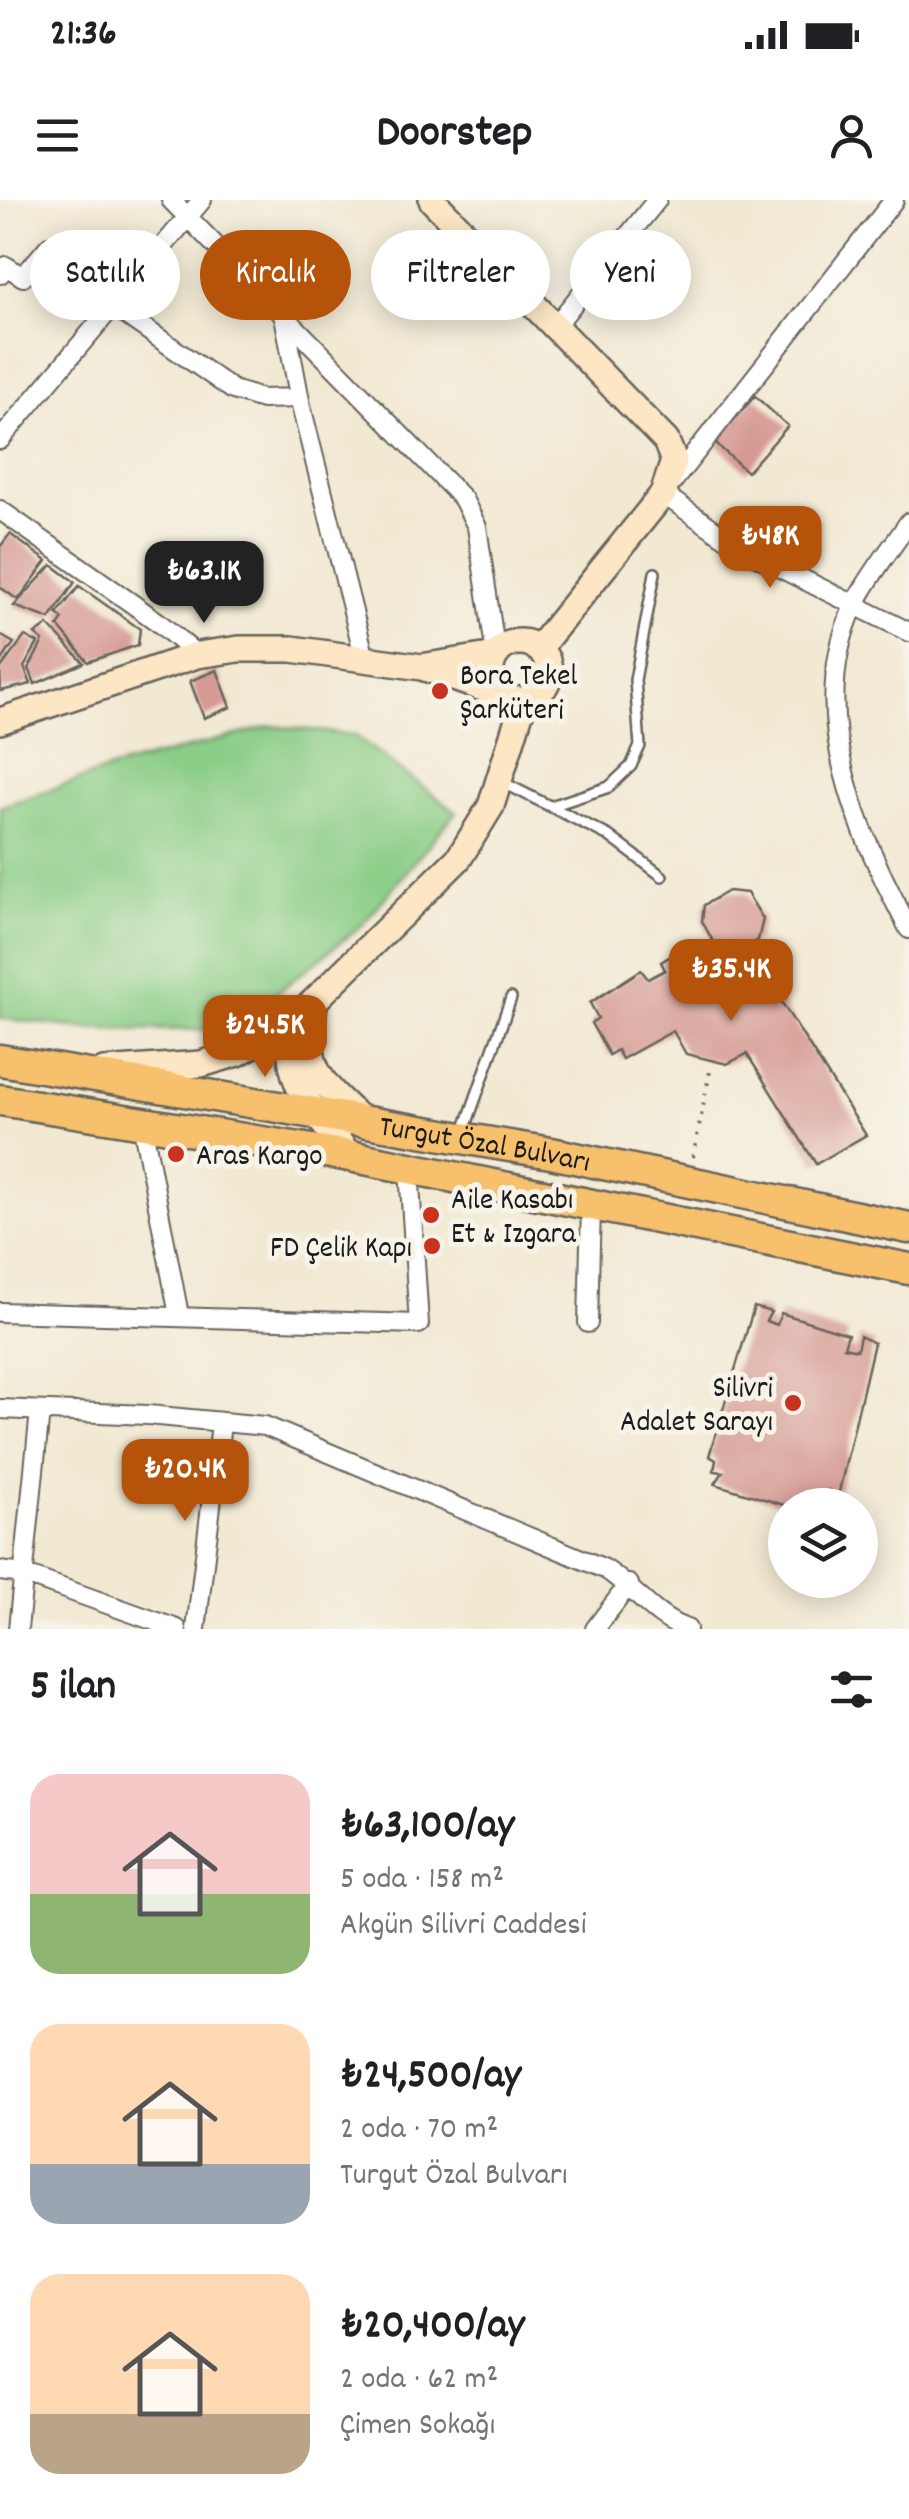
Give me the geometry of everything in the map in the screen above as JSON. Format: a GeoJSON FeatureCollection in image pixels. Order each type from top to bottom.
{"type":"FeatureCollection","features":[{"type":"Feature","properties":{"kind":"main road"},"geometry":{"type":"LineString","coordinates":[[432,200],[666,441],[674,462],[663,494],[538,648]]}},
{"type":"Feature","properties":{"kind":"main road"},"geometry":{"type":"LineString","coordinates":[[0,721],[196,655],[292,648],[422,666],[514,698],[541,692],[549,674],[538,648],[520,642],[496,655],[422,666]]}},
{"type":"Feature","properties":{"kind":"main road"},"geometry":{"type":"LineString","coordinates":[[496,655],[493,682],[514,698]]}},
{"type":"Feature","properties":{"kind":"main road"},"geometry":{"type":"LineString","coordinates":[[82,1072],[200,1064],[238,1054],[294,1021],[459,858],[491,806],[500,781],[514,698]]}},
{"type":"Feature","properties":{"kind":"main road"},"geometry":{"type":"LineString","coordinates":[[315,1000],[308,1044],[312,1068],[325,1087],[358,1117]]}},
{"type":"Feature","properties":{"kind":"main road"},"geometry":{"type":"LineString","coordinates":[[294,1021],[287,1047],[290,1070],[350,1156]]}},
{"type":"Feature","properties":{"kind":"main road","name":"Turgut Özal Bulvarı"},"geometry":{"type":"LineString","coordinates":[[0,1060],[462,1136],[909,1228]]}},
{"type":"Feature","properties":{"kind":"main road","name":"Turgut Özal Bulvarı"},"geometry":{"type":"LineString","coordinates":[[0,1100],[350,1156],[909,1269]]}},
{"type":"Feature","properties":{"kind":"street"},"geometry":{"type":"LineString","coordinates":[[171,200],[202,230]]}},
{"type":"Feature","properties":{"kind":"street"},"geometry":{"type":"LineString","coordinates":[[177,230],[202,200]]}},
{"type":"Feature","properties":{"kind":"street"},"geometry":{"type":"LineString","coordinates":[[556,325],[658,200]]}},
{"type":"Feature","properties":{"kind":"street"},"geometry":{"type":"LineString","coordinates":[[894,200],[663,494],[742,550],[909,632]]}},
{"type":"Feature","properties":{"kind":"street"},"geometry":{"type":"LineString","coordinates":[[0,274],[6,266],[23,277],[30,268]]}},
{"type":"Feature","properties":{"kind":"street"},"geometry":{"type":"LineString","coordinates":[[0,440],[101,320]]}},
{"type":"Feature","properties":{"kind":"street"},"geometry":{"type":"LineString","coordinates":[[145,320],[233,390],[262,399],[299,398]]}},
{"type":"Feature","properties":{"kind":"street"},"geometry":{"type":"LineString","coordinates":[[285,320],[299,398],[364,659]]}},
{"type":"Feature","properties":{"kind":"street"},"geometry":{"type":"LineString","coordinates":[[288,320],[462,499],[477,527],[496,655]]}},
{"type":"Feature","properties":{"kind":"street"},"geometry":{"type":"LineString","coordinates":[[0,510],[158,622],[196,655]]}},
{"type":"Feature","properties":{"kind":"street"},"geometry":{"type":"LineString","coordinates":[[909,522],[854,607],[837,666],[836,741],[870,855],[909,930]]}},
{"type":"Feature","properties":{"kind":"street"},"geometry":{"type":"LineString","coordinates":[[142,1123],[180,1316]]}},
{"type":"Feature","properties":{"kind":"street"},"geometry":{"type":"LineString","coordinates":[[0,1312],[419,1324],[409,1169]]}},
{"type":"Feature","properties":{"kind":"street"},"geometry":{"type":"LineString","coordinates":[[588,1324],[591,1206]]}},
{"type":"Feature","properties":{"kind":"street"},"geometry":{"type":"LineString","coordinates":[[0,1409],[148,1415],[265,1426],[605,1569],[630,1584],[675,1626],[687,1629]]}},
{"type":"Feature","properties":{"kind":"street"},"geometry":{"type":"LineString","coordinates":[[18,1629],[40,1411]]}},
{"type":"Feature","properties":{"kind":"street"},"geometry":{"type":"LineString","coordinates":[[196,1629],[221,1424]]}},
{"type":"Feature","properties":{"kind":"street"},"geometry":{"type":"LineString","coordinates":[[0,1571],[23,1574],[176,1629]]}},
{"type":"Feature","properties":{"kind":"street"},"geometry":{"type":"LineString","coordinates":[[595,1629],[630,1584]]}},
{"type":"Feature","properties":{"kind":"lane"},"geometry":{"type":"LineString","coordinates":[[551,806],[609,787],[630,766],[640,746],[635,680],[655,573]]}},
{"type":"Feature","properties":{"kind":"lane"},"geometry":{"type":"LineString","coordinates":[[500,781],[609,836],[662,876]]}},
{"type":"Feature","properties":{"kind":"lane"},"geometry":{"type":"LineString","coordinates":[[462,1136],[510,998]]}},
{"type":"Feature","properties":{"kind":"path"},"geometry":{"type":"LineString","coordinates":[[688,1181],[710,1066]]}},
{"type":"Feature","properties":{"kind":"green space"},"geometry":{"type":"Polygon","coordinates":[[[271,726],[354,735],[456,812],[362,925],[230,1030],[88,1029],[0,1018],[0,807],[117,767],[271,726]]]}},
{"type":"Feature","properties":{"kind":"building"},"geometry":{"type":"Polygon","coordinates":[[[755,396],[788,426],[747,472],[714,442],[755,396]]]}},
{"type":"Feature","properties":{"kind":"building"},"geometry":{"type":"Polygon","coordinates":[[[10,534],[47,561],[18,600],[0,587],[0,547],[10,534]]]}},
{"type":"Feature","properties":{"kind":"building"},"geometry":{"type":"Polygon","coordinates":[[[52,565],[75,582],[50,619],[14,606],[52,565]]]}},
{"type":"Feature","properties":{"kind":"building"},"geometry":{"type":"Polygon","coordinates":[[[79,586],[140,629],[138,645],[88,662],[58,626],[63,619],[57,614],[79,586]]]}},
{"type":"Feature","properties":{"kind":"building"},"geometry":{"type":"Polygon","coordinates":[[[48,625],[84,663],[35,684],[29,668],[43,641],[35,634],[48,625]]]}},
{"type":"Feature","properties":{"kind":"building"},"geometry":{"type":"Polygon","coordinates":[[[0,635],[14,643],[0,663],[0,635]]]}},
{"type":"Feature","properties":{"kind":"building"},"geometry":{"type":"Polygon","coordinates":[[[25,636],[38,643],[24,667],[31,684],[1,691],[0,669],[25,636]]]}},
{"type":"Feature","properties":{"kind":"building"},"geometry":{"type":"Polygon","coordinates":[[[217,670],[231,707],[204,718],[190,681],[217,670]]]}},
{"type":"Feature","properties":{"kind":"building"},"geometry":{"type":"Polygon","coordinates":[[[728,891],[747,893],[763,919],[758,940],[738,952],[734,965],[755,963],[756,972],[763,973],[866,1135],[816,1164],[747,1054],[727,1064],[686,1054],[673,1031],[622,1059],[617,1050],[609,1055],[591,1023],[598,1018],[590,1003],[641,970],[648,979],[665,970],[661,962],[682,949],[691,952],[695,945],[704,947],[703,956],[715,959],[717,949],[702,921],[704,905],[728,891]]]}},
{"type":"Feature","properties":{"kind":"building","name":"Silivri Adalet Sarayı"},"geometry":{"type":"Polygon","coordinates":[[[754,1307],[771,1312],[766,1321],[777,1325],[781,1313],[848,1334],[844,1347],[857,1350],[860,1336],[874,1343],[840,1488],[768,1488],[768,1500],[715,1484],[723,1472],[714,1471],[716,1460],[709,1456],[754,1307]]]}},
{"type":"Feature","properties":{"kind":"place","name":"Bora Tekel Şarküteri"},"geometry":{"type":"Point","coordinates":[440,691]}},
{"type":"Feature","properties":{"kind":"place","name":"Aras Kargo"},"geometry":{"type":"Point","coordinates":[176,1154]}},
{"type":"Feature","properties":{"kind":"place","name":"Aile Kasabı Et & Izgara"},"geometry":{"type":"Point","coordinates":[431,1215]}},
{"type":"Feature","properties":{"kind":"place","name":"FD Çelik Kapı"},"geometry":{"type":"Point","coordinates":[432,1246]}},
{"type":"Feature","properties":{"kind":"place","name":"Silivri Adalet Sarayı"},"geometry":{"type":"Point","coordinates":[793,1403]}}]}
